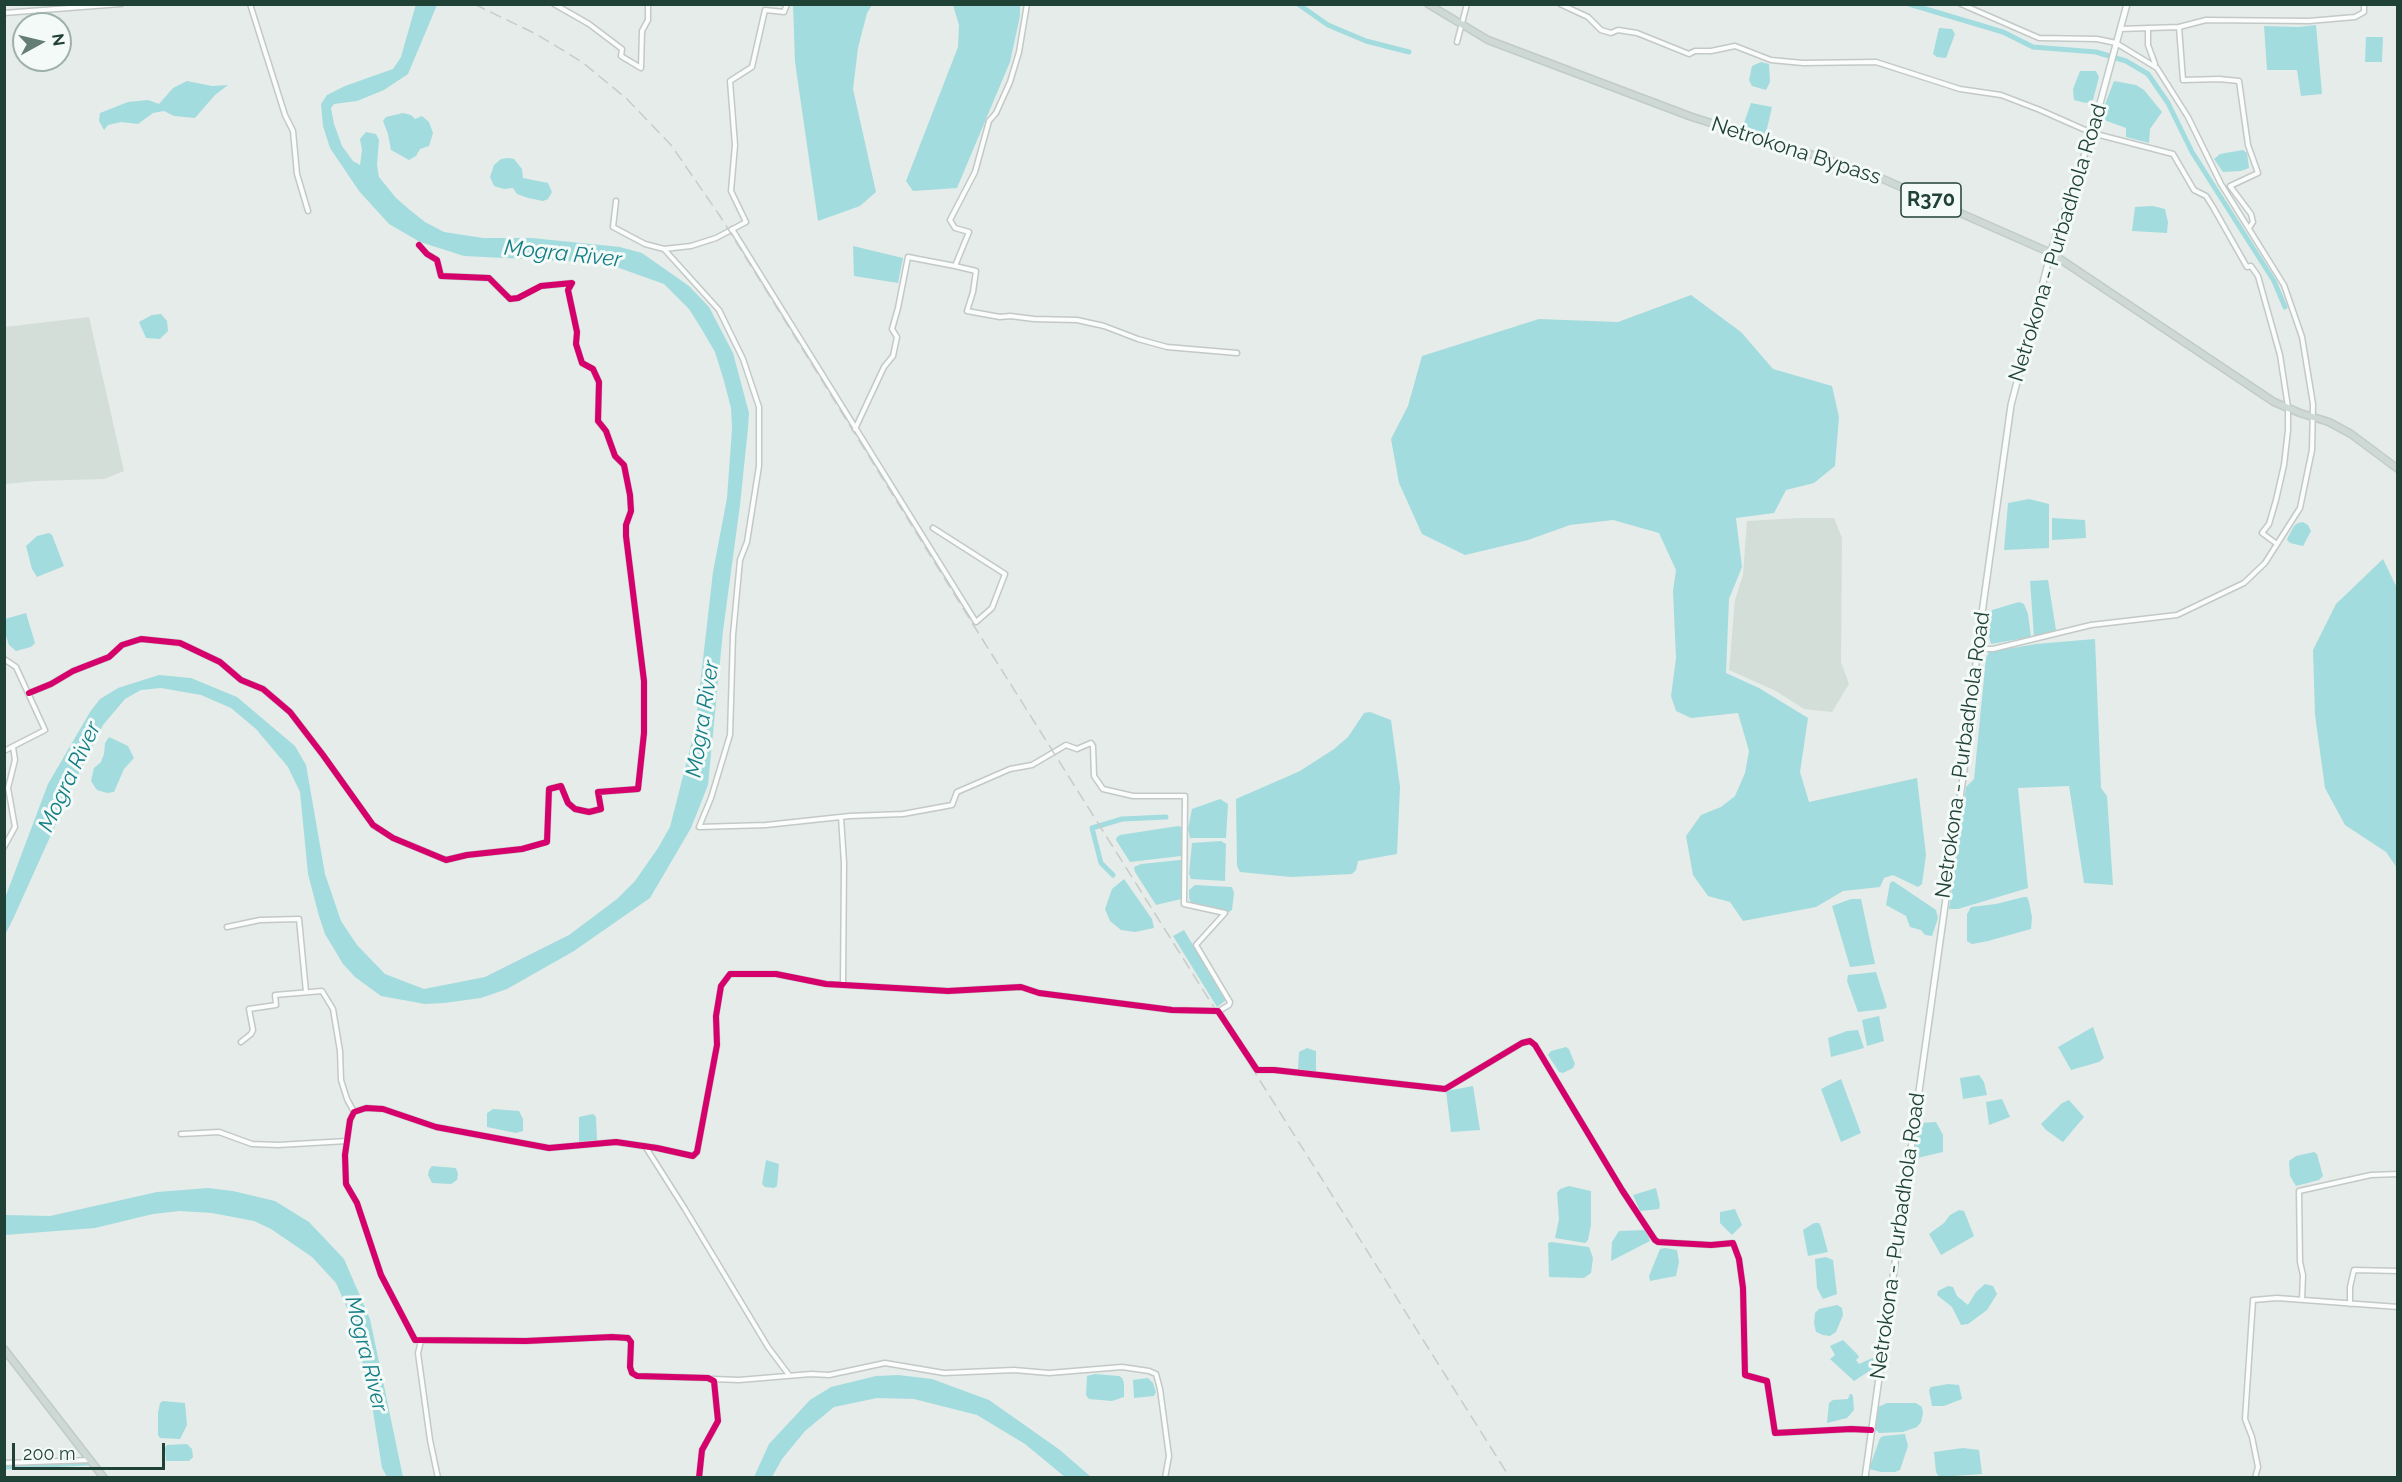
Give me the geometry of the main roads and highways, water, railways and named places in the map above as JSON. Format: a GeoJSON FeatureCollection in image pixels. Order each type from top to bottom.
{"type":"FeatureCollection","features":[{"type":"Feature","properties":{"kind":"main road","name":"Netrokona Bypass"},"geometry":{"type":"LineString","coordinates":[[1428,4],[1488,40],[1692,117],[1867,172],[2051,253],[2274,402],[2329,422],[2351,434],[2397,469]]}},
{"type":"Feature","properties":{"kind":"main road","name":"Netrokona - Purbadhola Road"},"geometry":{"type":"LineString","coordinates":[[1865,1478],[1972,705],[1977,649],[2011,405],[2051,253],[2092,133],[2127,4]]}},
{"type":"Feature","properties":{"kind":"main road"},"geometry":{"type":"LineString","coordinates":[[4,1349],[104,1478]]}},
{"type":"Feature","properties":{"kind":"water","name":"Mogra River"},"geometry":{"type":"Polygon","coordinates":[[[416,4],[437,5],[408,74],[384,90],[357,101],[334,104],[331,108],[342,146],[353,161],[360,165],[362,150],[360,139],[366,132],[376,134],[379,140],[377,165],[379,177],[396,198],[410,210],[425,222],[444,232],[483,238],[532,238],[620,247],[642,253],[689,286],[709,307],[733,353],[749,413],[748,428],[723,631],[708,785],[691,828],[650,898],[574,951],[507,989],[481,998],[444,1003],[425,1004],[381,996],[355,977],[343,964],[325,934],[308,874],[300,792],[288,767],[256,729],[231,708],[201,695],[161,688],[141,690],[125,699],[103,725],[5,935],[5,898],[48,784],[90,712],[100,699],[118,688],[159,675],[191,678],[237,697],[295,746],[306,765],[325,874],[341,921],[357,945],[385,974],[424,989],[485,977],[569,935],[617,899],[635,881],[670,827],[695,729],[713,572],[727,498],[732,429],[731,408],[724,381],[715,352],[701,328],[689,309],[664,284],[605,263],[464,256],[420,242],[389,224],[359,191],[330,148],[323,126],[321,104],[327,95],[345,86],[393,69],[401,57],[416,4]]]}},
{"type":"Feature","properties":{"kind":"water"},"geometry":{"type":"Polygon","coordinates":[[[793,4],[872,5],[867,13],[858,48],[853,89],[876,192],[860,206],[818,221],[795,62],[793,4]]]}},
{"type":"Feature","properties":{"kind":"water"},"geometry":{"type":"Polygon","coordinates":[[[953,5],[1020,5],[1020,16],[1010,62],[957,188],[913,191],[906,181],[958,47],[959,25],[953,5]]]}},
{"type":"Feature","properties":{"kind":"water"},"geometry":{"type":"Polygon","coordinates":[[[2316,25],[2322,94],[2301,96],[2297,70],[2267,70],[2264,26],[2316,25]]]}},
{"type":"Feature","properties":{"kind":"water"},"geometry":{"type":"Polygon","coordinates":[[[1939,28],[1952,29],[1955,34],[1946,58],[1933,54],[1939,28]]]}},
{"type":"Feature","properties":{"kind":"water"},"geometry":{"type":"Polygon","coordinates":[[[2366,37],[2383,37],[2382,62],[2365,62],[2366,37]]]}},
{"type":"Feature","properties":{"kind":"water"},"geometry":{"type":"Polygon","coordinates":[[[1761,62],[1769,64],[1770,82],[1766,90],[1752,86],[1749,80],[1752,66],[1761,62]]]}},
{"type":"Feature","properties":{"kind":"water"},"geometry":{"type":"Polygon","coordinates":[[[2080,71],[2096,71],[2099,77],[2093,100],[2086,103],[2074,100],[2073,89],[2080,71]]]}},
{"type":"Feature","properties":{"kind":"water"},"geometry":{"type":"Polygon","coordinates":[[[187,81],[212,86],[228,85],[215,95],[195,118],[174,116],[164,111],[153,113],[138,124],[121,122],[108,125],[104,130],[99,121],[100,113],[128,102],[148,100],[159,104],[173,88],[187,81]]]}},
{"type":"Feature","properties":{"kind":"water"},"geometry":{"type":"Polygon","coordinates":[[[2114,81],[2136,85],[2144,90],[2162,112],[2150,129],[2149,143],[2126,137],[2126,128],[2104,120],[2102,112],[2114,81]]]}},
{"type":"Feature","properties":{"kind":"water"},"geometry":{"type":"Polygon","coordinates":[[[1751,103],[1772,107],[1763,146],[1738,140],[1751,103]]]}},
{"type":"Feature","properties":{"kind":"water"},"geometry":{"type":"Polygon","coordinates":[[[403,113],[415,119],[422,116],[429,122],[433,133],[429,146],[420,149],[416,156],[409,160],[391,150],[383,121],[386,117],[403,113]]]}},
{"type":"Feature","properties":{"kind":"water"},"geometry":{"type":"Polygon","coordinates":[[[2243,150],[2247,153],[2249,168],[2241,171],[2223,172],[2214,159],[2220,154],[2243,150]]]}},
{"type":"Feature","properties":{"kind":"water"},"geometry":{"type":"Polygon","coordinates":[[[501,159],[514,159],[522,169],[523,178],[548,183],[552,192],[548,199],[543,201],[528,198],[517,194],[513,188],[504,189],[494,186],[490,177],[494,165],[501,159]]]}},
{"type":"Feature","properties":{"kind":"water"},"geometry":{"type":"Polygon","coordinates":[[[2153,206],[2165,209],[2168,222],[2167,233],[2132,231],[2135,207],[2153,206]]]}},
{"type":"Feature","properties":{"kind":"water"},"geometry":{"type":"Polygon","coordinates":[[[853,246],[903,258],[898,283],[854,276],[853,246]]]}},
{"type":"Feature","properties":{"kind":"water"},"geometry":{"type":"Polygon","coordinates":[[[1691,295],[1741,332],[1773,369],[1832,386],[1839,417],[1835,466],[1814,483],[1786,490],[1774,513],[1736,518],[1742,567],[1729,599],[1726,673],[1759,688],[1808,718],[1800,772],[1809,802],[1917,778],[1926,855],[1922,884],[1918,887],[1893,875],[1884,878],[1880,887],[1843,891],[1816,907],[1743,921],[1730,902],[1708,896],[1693,875],[1686,836],[1701,815],[1721,807],[1735,796],[1745,773],[1749,751],[1738,713],[1691,718],[1676,711],[1671,696],[1676,658],[1673,591],[1676,570],[1659,533],[1613,520],[1570,525],[1528,540],[1465,555],[1422,534],[1399,483],[1391,439],[1408,406],[1422,356],[1539,319],[1618,322],[1691,295]]]}},
{"type":"Feature","properties":{"kind":"water"},"geometry":{"type":"Polygon","coordinates":[[[161,314],[167,321],[168,331],[160,339],[146,338],[139,322],[152,315],[161,314]]]}},
{"type":"Feature","properties":{"kind":"water"},"geometry":{"type":"Polygon","coordinates":[[[2029,499],[2049,504],[2049,548],[2004,550],[2008,503],[2029,499]]]}},
{"type":"Feature","properties":{"kind":"water"},"geometry":{"type":"Polygon","coordinates":[[[2052,518],[2085,520],[2086,538],[2052,540],[2052,518]]]}},
{"type":"Feature","properties":{"kind":"water"},"geometry":{"type":"Polygon","coordinates":[[[2303,522],[2311,531],[2303,546],[2290,543],[2287,540],[2294,526],[2303,522]]]}},
{"type":"Feature","properties":{"kind":"water"},"geometry":{"type":"Polygon","coordinates":[[[49,533],[52,535],[64,566],[37,577],[32,569],[26,546],[37,536],[49,533]]]}},
{"type":"Feature","properties":{"kind":"water"},"geometry":{"type":"Polygon","coordinates":[[[2383,559],[2397,588],[2397,868],[2386,852],[2345,825],[2325,788],[2315,715],[2313,650],[2336,604],[2383,559]]]}},
{"type":"Feature","properties":{"kind":"water"},"geometry":{"type":"Polygon","coordinates":[[[2048,580],[2056,630],[2034,637],[2030,581],[2048,580]]]}},
{"type":"Feature","properties":{"kind":"water"},"geometry":{"type":"Polygon","coordinates":[[[2019,602],[2024,604],[2028,614],[2031,637],[1991,644],[1988,632],[1992,610],[2019,602]]]}},
{"type":"Feature","properties":{"kind":"water"},"geometry":{"type":"Polygon","coordinates":[[[26,613],[35,643],[31,647],[16,651],[9,645],[5,633],[5,619],[26,613]]]}},
{"type":"Feature","properties":{"kind":"water"},"geometry":{"type":"Polygon","coordinates":[[[2095,639],[2101,788],[2107,796],[2113,885],[2084,883],[2069,786],[2018,788],[2028,888],[1958,909],[1949,909],[1966,787],[1974,779],[1986,658],[1989,652],[2036,644],[2095,639]]]}},
{"type":"Feature","properties":{"kind":"water"},"geometry":{"type":"Polygon","coordinates":[[[1370,712],[1391,720],[1400,787],[1397,854],[1358,861],[1356,870],[1352,874],[1291,877],[1240,872],[1237,866],[1236,799],[1300,771],[1334,749],[1348,737],[1364,713],[1370,712]]]}},
{"type":"Feature","properties":{"kind":"water"},"geometry":{"type":"Polygon","coordinates":[[[109,737],[128,746],[134,758],[124,769],[114,792],[107,793],[97,790],[91,781],[94,768],[101,762],[105,743],[109,737]]]}},
{"type":"Feature","properties":{"kind":"water"},"geometry":{"type":"Polygon","coordinates":[[[1220,799],[1228,804],[1226,838],[1190,838],[1188,829],[1192,809],[1220,799]]]}},
{"type":"Feature","properties":{"kind":"water"},"geometry":{"type":"Polygon","coordinates":[[[1178,826],[1184,828],[1181,856],[1130,862],[1116,840],[1120,835],[1178,826]]]}},
{"type":"Feature","properties":{"kind":"water"},"geometry":{"type":"Polygon","coordinates":[[[1221,841],[1226,844],[1225,881],[1191,879],[1189,874],[1192,843],[1221,841]]]}},
{"type":"Feature","properties":{"kind":"water"},"geometry":{"type":"Polygon","coordinates":[[[1180,860],[1184,865],[1181,899],[1156,905],[1134,867],[1141,864],[1180,860]]]}},
{"type":"Feature","properties":{"kind":"water"},"geometry":{"type":"Polygon","coordinates":[[[1124,879],[1152,919],[1154,928],[1135,932],[1121,930],[1110,921],[1105,909],[1112,889],[1124,879]]]}},
{"type":"Feature","properties":{"kind":"water"},"geometry":{"type":"Polygon","coordinates":[[[1893,881],[1936,910],[1938,918],[1932,936],[1910,927],[1906,916],[1886,905],[1890,883],[1893,881]]]}},
{"type":"Feature","properties":{"kind":"water"},"geometry":{"type":"Polygon","coordinates":[[[1195,885],[1232,887],[1234,893],[1232,910],[1229,912],[1191,903],[1189,890],[1195,885]]]}},
{"type":"Feature","properties":{"kind":"water"},"geometry":{"type":"Polygon","coordinates":[[[2027,897],[2029,902],[2032,917],[2031,929],[1972,944],[1967,941],[1967,914],[1971,907],[2027,897]]]}},
{"type":"Feature","properties":{"kind":"water"},"geometry":{"type":"Polygon","coordinates":[[[1851,899],[1861,899],[1875,964],[1850,967],[1832,906],[1851,899]]]}},
{"type":"Feature","properties":{"kind":"water"},"geometry":{"type":"Polygon","coordinates":[[[1184,930],[1226,1000],[1217,1007],[1173,936],[1184,930]]]}},
{"type":"Feature","properties":{"kind":"water"},"geometry":{"type":"Polygon","coordinates":[[[1876,972],[1887,1007],[1858,1012],[1847,981],[1848,975],[1876,972]]]}},
{"type":"Feature","properties":{"kind":"water"},"geometry":{"type":"Polygon","coordinates":[[[1879,1016],[1884,1041],[1867,1046],[1862,1020],[1879,1016]]]}},
{"type":"Feature","properties":{"kind":"water"},"geometry":{"type":"Polygon","coordinates":[[[2093,1027],[2104,1058],[2099,1062],[2071,1070],[2058,1047],[2093,1027]]]}},
{"type":"Feature","properties":{"kind":"water"},"geometry":{"type":"Polygon","coordinates":[[[1858,1030],[1864,1048],[1831,1057],[1828,1038],[1847,1031],[1858,1030]]]}},
{"type":"Feature","properties":{"kind":"water"},"geometry":{"type":"Polygon","coordinates":[[[1566,1047],[1575,1064],[1573,1068],[1563,1073],[1559,1072],[1548,1055],[1551,1051],[1566,1047]]]}},
{"type":"Feature","properties":{"kind":"water"},"geometry":{"type":"Polygon","coordinates":[[[1307,1048],[1316,1051],[1316,1072],[1298,1069],[1299,1052],[1307,1048]]]}},
{"type":"Feature","properties":{"kind":"water"},"geometry":{"type":"Polygon","coordinates":[[[1979,1075],[1984,1082],[1987,1095],[1963,1099],[1960,1078],[1979,1075]]]}},
{"type":"Feature","properties":{"kind":"water"},"geometry":{"type":"Polygon","coordinates":[[[1841,1079],[1861,1133],[1841,1142],[1821,1089],[1841,1079]]]}},
{"type":"Feature","properties":{"kind":"water"},"geometry":{"type":"Polygon","coordinates":[[[1473,1086],[1480,1130],[1451,1132],[1446,1091],[1473,1086]]]}},
{"type":"Feature","properties":{"kind":"water"},"geometry":{"type":"Polygon","coordinates":[[[2002,1099],[2010,1117],[1989,1125],[1986,1102],[2002,1099]]]}},
{"type":"Feature","properties":{"kind":"water"},"geometry":{"type":"Polygon","coordinates":[[[2069,1100],[2084,1117],[2063,1142],[2041,1124],[2062,1103],[2069,1100]]]}},
{"type":"Feature","properties":{"kind":"water"},"geometry":{"type":"Polygon","coordinates":[[[493,1109],[519,1111],[523,1119],[523,1131],[516,1133],[487,1127],[487,1113],[493,1109]]]}},
{"type":"Feature","properties":{"kind":"water"},"geometry":{"type":"Polygon","coordinates":[[[593,1114],[596,1117],[597,1140],[579,1142],[579,1117],[593,1114]]]}},
{"type":"Feature","properties":{"kind":"water"},"geometry":{"type":"Polygon","coordinates":[[[1936,1122],[1943,1135],[1943,1152],[1913,1159],[1919,1123],[1936,1122]]]}},
{"type":"Feature","properties":{"kind":"water"},"geometry":{"type":"Polygon","coordinates":[[[2314,1152],[2317,1154],[2323,1176],[2319,1180],[2296,1186],[2290,1176],[2289,1161],[2296,1156],[2314,1152]]]}},
{"type":"Feature","properties":{"kind":"water"},"geometry":{"type":"Polygon","coordinates":[[[766,1160],[779,1164],[777,1186],[774,1188],[765,1187],[762,1184],[766,1160]]]}},
{"type":"Feature","properties":{"kind":"water"},"geometry":{"type":"Polygon","coordinates":[[[432,1166],[456,1168],[457,1180],[451,1184],[432,1183],[428,1175],[432,1166]]]}},
{"type":"Feature","properties":{"kind":"water"},"geometry":{"type":"Polygon","coordinates":[[[1569,1186],[1591,1191],[1591,1225],[1588,1240],[1585,1243],[1555,1238],[1559,1219],[1557,1193],[1560,1189],[1569,1186]]]}},
{"type":"Feature","properties":{"kind":"water","name":"Mogra River"},"geometry":{"type":"Polygon","coordinates":[[[208,1188],[233,1191],[275,1201],[309,1222],[344,1259],[370,1319],[403,1477],[387,1477],[382,1468],[369,1386],[347,1308],[336,1283],[312,1257],[271,1229],[254,1221],[212,1213],[180,1211],[153,1214],[95,1228],[5,1235],[5,1215],[50,1216],[157,1192],[208,1188]]]}},
{"type":"Feature","properties":{"kind":"water"},"geometry":{"type":"Polygon","coordinates":[[[1656,1188],[1659,1209],[1640,1211],[1633,1195],[1656,1188]]]}},
{"type":"Feature","properties":{"kind":"water"},"geometry":{"type":"Polygon","coordinates":[[[1735,1209],[1742,1225],[1732,1235],[1720,1223],[1720,1212],[1735,1209]]]}},
{"type":"Feature","properties":{"kind":"water"},"geometry":{"type":"Polygon","coordinates":[[[1959,1210],[1964,1211],[1974,1236],[1941,1255],[1929,1234],[1959,1210]]]}},
{"type":"Feature","properties":{"kind":"water"},"geometry":{"type":"Polygon","coordinates":[[[1814,1223],[1819,1223],[1821,1227],[1828,1252],[1808,1256],[1803,1230],[1814,1223]]]}},
{"type":"Feature","properties":{"kind":"water"},"geometry":{"type":"Polygon","coordinates":[[[1646,1230],[1650,1241],[1611,1261],[1612,1242],[1619,1231],[1646,1230]]]}},
{"type":"Feature","properties":{"kind":"water"},"geometry":{"type":"Polygon","coordinates":[[[1548,1243],[1589,1247],[1593,1258],[1591,1273],[1584,1278],[1549,1277],[1548,1243]]]}},
{"type":"Feature","properties":{"kind":"water"},"geometry":{"type":"Polygon","coordinates":[[[1660,1249],[1677,1250],[1679,1262],[1676,1276],[1650,1281],[1649,1276],[1660,1249]]]}},
{"type":"Feature","properties":{"kind":"water"},"geometry":{"type":"Polygon","coordinates":[[[1826,1257],[1833,1260],[1837,1294],[1823,1299],[1817,1288],[1815,1259],[1826,1257]]]}},
{"type":"Feature","properties":{"kind":"water"},"geometry":{"type":"Polygon","coordinates":[[[1985,1284],[1993,1286],[1997,1294],[1987,1310],[1968,1324],[1961,1325],[1952,1307],[1937,1295],[1938,1291],[1948,1286],[1953,1287],[1957,1296],[1968,1305],[1976,1292],[1985,1284]]]}},
{"type":"Feature","properties":{"kind":"water"},"geometry":{"type":"Polygon","coordinates":[[[1837,1305],[1842,1308],[1843,1315],[1836,1332],[1830,1336],[1816,1332],[1815,1313],[1819,1309],[1837,1305]]]}},
{"type":"Feature","properties":{"kind":"water"},"geometry":{"type":"Polygon","coordinates":[[[1843,1340],[1859,1357],[1856,1360],[1859,1364],[1877,1356],[1874,1368],[1854,1381],[1830,1359],[1835,1355],[1830,1346],[1843,1340]]]}},
{"type":"Feature","properties":{"kind":"water"},"geometry":{"type":"Polygon","coordinates":[[[1095,1374],[1122,1378],[1124,1397],[1112,1401],[1089,1399],[1086,1395],[1087,1376],[1095,1374]]]}},
{"type":"Feature","properties":{"kind":"water"},"geometry":{"type":"Polygon","coordinates":[[[898,1375],[932,1379],[989,1400],[1060,1450],[1091,1477],[1065,1477],[1025,1444],[977,1415],[914,1399],[877,1398],[834,1407],[805,1431],[782,1459],[772,1477],[754,1477],[769,1444],[810,1400],[831,1387],[876,1376],[898,1375]]]}},
{"type":"Feature","properties":{"kind":"water"},"geometry":{"type":"Polygon","coordinates":[[[1148,1378],[1153,1383],[1156,1392],[1154,1396],[1134,1398],[1133,1380],[1148,1378]]]}},
{"type":"Feature","properties":{"kind":"water"},"geometry":{"type":"Polygon","coordinates":[[[1959,1385],[1962,1399],[1944,1406],[1932,1406],[1929,1390],[1931,1387],[1959,1385]]]}},
{"type":"Feature","properties":{"kind":"water"},"geometry":{"type":"Polygon","coordinates":[[[1850,1394],[1853,1397],[1854,1410],[1847,1418],[1827,1423],[1829,1403],[1833,1400],[1848,1399],[1850,1394]]]}},
{"type":"Feature","properties":{"kind":"water"},"geometry":{"type":"Polygon","coordinates":[[[163,1401],[185,1403],[187,1425],[180,1439],[160,1438],[158,1435],[158,1413],[160,1403],[163,1401]]]}},
{"type":"Feature","properties":{"kind":"water"},"geometry":{"type":"Polygon","coordinates":[[[1887,1403],[1916,1403],[1922,1407],[1921,1422],[1917,1427],[1903,1432],[1879,1433],[1875,1429],[1875,1413],[1878,1407],[1887,1403]]]}},
{"type":"Feature","properties":{"kind":"water"},"geometry":{"type":"Polygon","coordinates":[[[1905,1434],[1908,1446],[1900,1470],[1881,1472],[1869,1469],[1880,1438],[1905,1434]]]}},
{"type":"Feature","properties":{"kind":"water"},"geometry":{"type":"Polygon","coordinates":[[[187,1444],[192,1449],[193,1457],[189,1461],[166,1461],[165,1448],[167,1445],[187,1444]]]}},
{"type":"Feature","properties":{"kind":"water"},"geometry":{"type":"Polygon","coordinates":[[[1963,1448],[1979,1450],[1982,1474],[1939,1477],[1936,1472],[1934,1452],[1963,1448]]]}},
{"type":"Feature","properties":{"kind":"waterway"},"geometry":{"type":"LineString","coordinates":[[1298,4],[1328,25],[1366,41],[1409,52]]}},
{"type":"Feature","properties":{"kind":"waterway"},"geometry":{"type":"LineString","coordinates":[[1909,4],[2003,32],[2033,47],[2096,52],[2126,61],[2148,74],[2168,103],[2192,152],[2274,281],[2285,307]]}},
{"type":"Feature","properties":{"kind":"waterway"},"geometry":{"type":"LineString","coordinates":[[1113,875],[1101,863],[1092,828],[1122,819],[1166,817]]}},
{"type":"Feature","properties":{"kind":"waterway"},"geometry":{"type":"LineString","coordinates":[[4,1467],[88,1463]]}},
{"type":"Feature","properties":{"kind":"railway"},"geometry":{"type":"LineString","coordinates":[[474,4],[536,34],[582,62],[627,99],[671,145],[720,216],[974,626],[1510,1478]]}}]}
